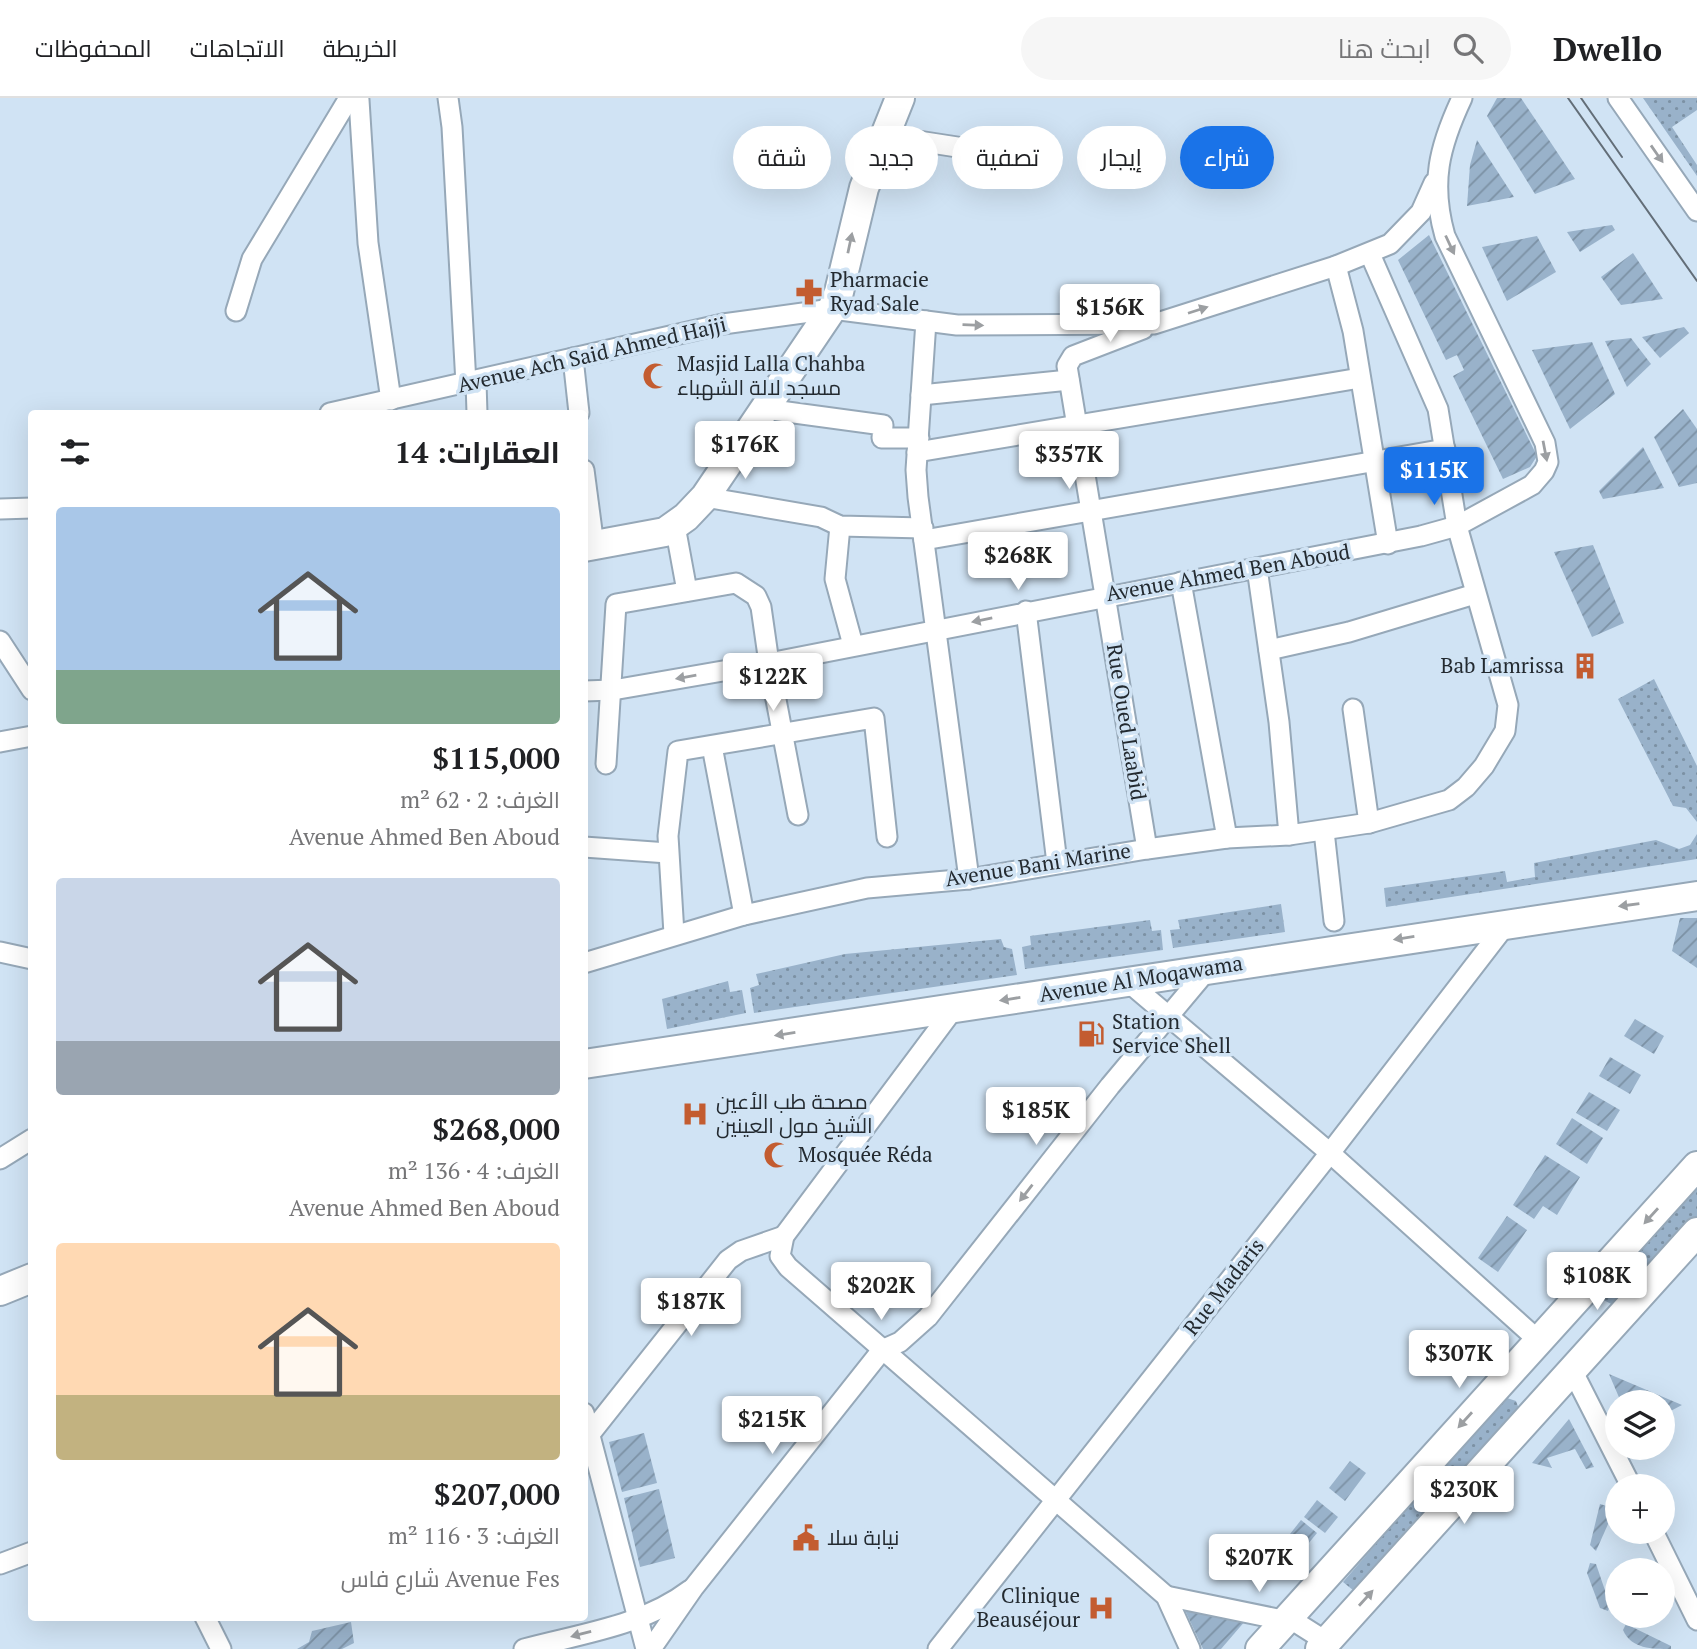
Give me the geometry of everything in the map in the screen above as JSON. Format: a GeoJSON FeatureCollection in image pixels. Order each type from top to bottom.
{"type":"FeatureCollection","features":[{"type":"Feature","properties":{"kind":"street"},"geometry":{"type":"LineString","coordinates":[[236,311],[252,259],[350,98],[359,100],[368,243],[391,400]]}},
{"type":"Feature","properties":{"kind":"street"},"geometry":{"type":"LineString","coordinates":[[448,98],[471,383],[476,410]]}},
{"type":"Feature","properties":{"kind":"street"},"geometry":{"type":"LineString","coordinates":[[890,126],[900,98]]}},
{"type":"Feature","properties":{"kind":"street"},"geometry":{"type":"LineString","coordinates":[[1436,179],[1446,137],[1462,98]]}},
{"type":"Feature","properties":{"kind":"street"},"geometry":{"type":"LineString","coordinates":[[1618,98],[1697,211]]}},
{"type":"Feature","properties":{"kind":"street","name":"Avenue Ach Said Ahmed Hajji"},"geometry":{"type":"LineString","coordinates":[[344,410],[723,324],[832,309],[985,326],[1050,322],[1154,324],[1370,254],[1397,240],[1410,227],[1421,212],[1436,179]]}},
{"type":"Feature","properties":{"kind":"street","name":"Avenue Ahmed Ben Aboud"},"geometry":{"type":"LineString","coordinates":[[588,691],[613,690],[769,663],[1106,595],[1388,544],[1457,526],[1532,485],[1544,471],[1548,453],[1445,236],[1437,201],[1436,179]]}},
{"type":"Feature","properties":{"kind":"street"},"geometry":{"type":"LineString","coordinates":[[589,546],[656,535],[675,526],[705,497],[832,309],[864,189]]}},
{"type":"Feature","properties":{"kind":"street","name":"Avenue Bani Marine"},"geometry":{"type":"LineString","coordinates":[[588,962],[744,915],[891,884],[969,879],[1227,838],[1324,831],[1369,823],[1449,800],[1466,787],[1505,731],[1508,705],[1457,526],[1445,449],[1431,387],[1370,254]]}},
{"type":"Feature","properties":{"kind":"street"},"geometry":{"type":"LineString","coordinates":[[1336,266],[1353,331],[1388,544]]}},
{"type":"Feature","properties":{"kind":"street"},"geometry":{"type":"LineString","coordinates":[[926,321],[918,445],[923,534],[969,879]]}},
{"type":"Feature","properties":{"kind":"street"},"geometry":{"type":"LineString","coordinates":[[921,395],[1069,380],[1067,366],[1073,356],[1154,324]]}},
{"type":"Feature","properties":{"kind":"street"},"geometry":{"type":"LineString","coordinates":[[573,358],[579,410]]}},
{"type":"Feature","properties":{"kind":"street"},"geometry":{"type":"LineString","coordinates":[[765,409],[883,425],[882,438],[918,445],[1078,426],[1360,378]]}},
{"type":"Feature","properties":{"kind":"street","name":"Rue Oued Laabid"},"geometry":{"type":"LineString","coordinates":[[1069,380],[1147,849]]}},
{"type":"Feature","properties":{"kind":"street"},"geometry":{"type":"LineString","coordinates":[[705,497],[821,517],[840,526],[923,534],[1375,463],[1445,449]]}},
{"type":"Feature","properties":{"kind":"street"},"geometry":{"type":"LineString","coordinates":[[0,509],[28,508]]}},
{"type":"Feature","properties":{"kind":"street"},"geometry":{"type":"LineString","coordinates":[[675,526],[687,591]]}},
{"type":"Feature","properties":{"kind":"street"},"geometry":{"type":"LineString","coordinates":[[840,526],[835,579],[853,645]]}},
{"type":"Feature","properties":{"kind":"street"},"geometry":{"type":"LineString","coordinates":[[1257,568],[1269,650],[1289,835]]}},
{"type":"Feature","properties":{"kind":"street"},"geometry":{"type":"LineString","coordinates":[[1181,582],[1227,838]]}},
{"type":"Feature","properties":{"kind":"street"},"geometry":{"type":"LineString","coordinates":[[606,765],[613,690],[610,655],[615,604],[736,583],[756,596],[761,607],[798,815]]}},
{"type":"Feature","properties":{"kind":"street"},"geometry":{"type":"LineString","coordinates":[[1269,650],[1349,632],[1475,594]]}},
{"type":"Feature","properties":{"kind":"street"},"geometry":{"type":"LineString","coordinates":[[1026,611],[1057,863]]}},
{"type":"Feature","properties":{"kind":"street"},"geometry":{"type":"LineString","coordinates":[[0,641],[23,662]]}},
{"type":"Feature","properties":{"kind":"street"},"geometry":{"type":"LineString","coordinates":[[1353,709],[1369,823]]}},
{"type":"Feature","properties":{"kind":"street"},"geometry":{"type":"LineString","coordinates":[[674,934],[668,853],[678,751],[782,731],[874,718],[887,837]]}},
{"type":"Feature","properties":{"kind":"street"},"geometry":{"type":"LineString","coordinates":[[0,742],[28,737]]}},
{"type":"Feature","properties":{"kind":"street"},"geometry":{"type":"LineString","coordinates":[[712,746],[744,915]]}},
{"type":"Feature","properties":{"kind":"street"},"geometry":{"type":"LineString","coordinates":[[1324,831],[1334,921]]}},
{"type":"Feature","properties":{"kind":"street"},"geometry":{"type":"LineString","coordinates":[[588,848],[668,853]]}},
{"type":"Feature","properties":{"kind":"street","name":"Avenue Al Moqawama"},"geometry":{"type":"LineString","coordinates":[[588,1063],[1508,922],[1697,896]]}},
{"type":"Feature","properties":{"kind":"street","name":"Rue Madaris"},"geometry":{"type":"LineString","coordinates":[[938,1649],[1330,1153],[1508,922]]}},
{"type":"Feature","properties":{"kind":"street"},"geometry":{"type":"LineString","coordinates":[[0,953],[28,958]]}},
{"type":"Feature","properties":{"kind":"street"},"geometry":{"type":"LineString","coordinates":[[648,1649],[694,1587],[883,1350],[900,1342],[928,1317],[1208,969]]}},
{"type":"Feature","properties":{"kind":"street"},"geometry":{"type":"LineString","coordinates":[[1127,981],[1330,1153],[1538,1340]]}},
{"type":"Feature","properties":{"kind":"street"},"geometry":{"type":"LineString","coordinates":[[955,1007],[784,1236],[780,1249],[783,1262],[1166,1596],[1189,1649]]}},
{"type":"Feature","properties":{"kind":"street"},"geometry":{"type":"LineString","coordinates":[[0,1159],[28,1142]]}},
{"type":"Feature","properties":{"kind":"street"},"geometry":{"type":"LineString","coordinates":[[1259,1649],[1697,1166]]}},
{"type":"Feature","properties":{"kind":"street"},"geometry":{"type":"LineString","coordinates":[[1166,1596],[1308,1627],[1323,1646],[1697,1232]]}},
{"type":"Feature","properties":{"kind":"street"},"geometry":{"type":"LineString","coordinates":[[590,1434],[728,1260],[741,1251],[784,1236]]}},
{"type":"Feature","properties":{"kind":"street"},"geometry":{"type":"LineString","coordinates":[[0,1291],[28,1280]]}},
{"type":"Feature","properties":{"kind":"street"},"geometry":{"type":"LineString","coordinates":[[1569,1322],[1580,1329],[1587,1340],[1571,1371],[1542,1392],[1524,1381],[1519,1371],[1538,1340],[1569,1322]]}},
{"type":"Feature","properties":{"kind":"street"},"geometry":{"type":"LineString","coordinates":[[1571,1371],[1625,1474]]}},
{"type":"Feature","properties":{"kind":"street"},"geometry":{"type":"LineString","coordinates":[[588,1427],[648,1649]]}},
{"type":"Feature","properties":{"kind":"street"},"geometry":{"type":"LineString","coordinates":[[1659,1544],[1697,1620]]}},
{"type":"Feature","properties":{"kind":"street"},"geometry":{"type":"LineString","coordinates":[[0,1564],[28,1554]]}},
{"type":"Feature","properties":{"kind":"street"},"geometry":{"type":"LineString","coordinates":[[524,1649],[638,1618],[677,1600],[694,1587]]}},
{"type":"Feature","properties":{"kind":"street"},"geometry":{"type":"LineString","coordinates":[[207,1621],[220,1649]]}},
{"type":"Feature","properties":{"kind":"shaded area"},"geometry":{"type":"Polygon","coordinates":[[[1497,98],[1521,98],[1575,179],[1535,194],[1487,116],[1497,98]]]}},
{"type":"Feature","properties":{"kind":"shaded area"},"geometry":{"type":"Polygon","coordinates":[[[1643,98],[1697,98],[1697,110],[1672,127],[1697,165],[1697,176],[1643,98]]]}},
{"type":"Feature","properties":{"kind":"shaded area"},"geometry":{"type":"Polygon","coordinates":[[[1477,140],[1514,197],[1467,206],[1470,165],[1477,140]]]}},
{"type":"Feature","properties":{"kind":"shaded area"},"geometry":{"type":"Polygon","coordinates":[[[1612,225],[1615,230],[1580,252],[1567,232],[1612,225]]]}},
{"type":"Feature","properties":{"kind":"shaded area"},"geometry":{"type":"Polygon","coordinates":[[[1429,235],[1537,456],[1530,467],[1503,479],[1453,376],[1464,370],[1457,355],[1446,360],[1398,260],[1429,235]]]}},
{"type":"Feature","properties":{"kind":"shaded area"},"geometry":{"type":"Polygon","coordinates":[[[1537,236],[1556,272],[1507,301],[1482,247],[1537,236]]]}},
{"type":"Feature","properties":{"kind":"shaded area"},"geometry":{"type":"Polygon","coordinates":[[[1633,253],[1663,299],[1621,305],[1601,277],[1633,253]]]}},
{"type":"Feature","properties":{"kind":"shaded area"},"geometry":{"type":"Polygon","coordinates":[[[1684,327],[1689,333],[1660,358],[1642,337],[1684,327]]]}},
{"type":"Feature","properties":{"kind":"shaded area"},"geometry":{"type":"Polygon","coordinates":[[[1631,338],[1651,364],[1627,387],[1605,341],[1631,338]]]}},
{"type":"Feature","properties":{"kind":"shaded area"},"geometry":{"type":"Polygon","coordinates":[[[1592,342],[1615,394],[1570,429],[1532,350],[1592,342]]]}},
{"type":"Feature","properties":{"kind":"shaded area"},"geometry":{"type":"Polygon","coordinates":[[[1683,409],[1697,429],[1697,483],[1679,487],[1654,437],[1683,409]]]}},
{"type":"Feature","properties":{"kind":"shaded area"},"geometry":{"type":"Polygon","coordinates":[[[1643,447],[1664,488],[1603,499],[1599,491],[1643,447]]]}},
{"type":"Feature","properties":{"kind":"shaded area"},"geometry":{"type":"Polygon","coordinates":[[[1593,545],[1624,623],[1592,637],[1554,552],[1593,545]]]}},
{"type":"Feature","properties":{"kind":"shaded area"},"geometry":{"type":"Polygon","coordinates":[[[1654,679],[1697,766],[1697,822],[1686,808],[1673,806],[1618,699],[1654,679]]]}},
{"type":"Feature","properties":{"kind":"shaded area"},"geometry":{"type":"Polygon","coordinates":[[[1697,834],[1697,859],[1386,907],[1384,888],[1505,871],[1507,882],[1535,877],[1534,863],[1656,840],[1679,849],[1690,845],[1697,834]]]}},
{"type":"Feature","properties":{"kind":"shaded area"},"geometry":{"type":"Polygon","coordinates":[[[1281,904],[1285,932],[1173,948],[1170,930],[1180,929],[1178,920],[1281,904]]]}},
{"type":"Feature","properties":{"kind":"shaded area"},"geometry":{"type":"Polygon","coordinates":[[[1680,918],[1697,918],[1697,968],[1672,951],[1680,918]]]}},
{"type":"Feature","properties":{"kind":"shaded area"},"geometry":{"type":"Polygon","coordinates":[[[1150,920],[1152,931],[1161,930],[1163,950],[1025,969],[1022,947],[1031,945],[1030,936],[1150,920]]]}},
{"type":"Feature","properties":{"kind":"shaded area"},"geometry":{"type":"Polygon","coordinates":[[[1001,939],[1004,947],[1012,949],[1017,975],[754,1013],[750,988],[759,985],[756,974],[845,954],[1001,939]]]}},
{"type":"Feature","properties":{"kind":"shaded area"},"geometry":{"type":"Polygon","coordinates":[[[728,981],[730,992],[742,990],[746,1013],[667,1029],[662,999],[728,981]]]}},
{"type":"Feature","properties":{"kind":"shaded area"},"geometry":{"type":"Polygon","coordinates":[[[1635,1019],[1664,1036],[1654,1054],[1624,1036],[1635,1019]]]}},
{"type":"Feature","properties":{"kind":"shaded area"},"geometry":{"type":"Polygon","coordinates":[[[1610,1057],[1641,1075],[1630,1094],[1599,1076],[1610,1057]]]}},
{"type":"Feature","properties":{"kind":"shaded area"},"geometry":{"type":"Polygon","coordinates":[[[1589,1092],[1620,1110],[1607,1131],[1576,1113],[1589,1092]]]}},
{"type":"Feature","properties":{"kind":"shaded area"},"geometry":{"type":"Polygon","coordinates":[[[1572,1118],[1603,1138],[1587,1164],[1556,1144],[1572,1118]]]}},
{"type":"Feature","properties":{"kind":"shaded area"},"geometry":{"type":"Polygon","coordinates":[[[1545,1155],[1580,1177],[1557,1215],[1543,1206],[1534,1219],[1513,1205],[1545,1155]]]}},
{"type":"Feature","properties":{"kind":"shaded area"},"geometry":{"type":"Polygon","coordinates":[[[1697,1181],[1697,1218],[1615,1306],[1594,1295],[1697,1181]]]}},
{"type":"Feature","properties":{"kind":"shaded area"},"geometry":{"type":"Polygon","coordinates":[[[1507,1216],[1527,1230],[1498,1272],[1478,1258],[1507,1216]]]}},
{"type":"Feature","properties":{"kind":"shaded area"},"geometry":{"type":"Polygon","coordinates":[[[1609,1374],[1647,1390],[1616,1390],[1609,1374]]]}},
{"type":"Feature","properties":{"kind":"shaded area"},"geometry":{"type":"Polygon","coordinates":[[[1507,1398],[1516,1401],[1519,1409],[1359,1595],[1343,1582],[1499,1402],[1507,1398]]]}},
{"type":"Feature","properties":{"kind":"shaded area"},"geometry":{"type":"Polygon","coordinates":[[[1569,1419],[1594,1467],[1586,1469],[1575,1449],[1547,1458],[1552,1468],[1532,1463],[1569,1419]]]}},
{"type":"Feature","properties":{"kind":"shaded area"},"geometry":{"type":"Polygon","coordinates":[[[644,1433],[657,1483],[622,1492],[609,1442],[644,1433]]]}},
{"type":"Feature","properties":{"kind":"shaded area"},"geometry":{"type":"Polygon","coordinates":[[[1350,1461],[1366,1473],[1345,1501],[1329,1488],[1350,1461]]]}},
{"type":"Feature","properties":{"kind":"shaded area"},"geometry":{"type":"Polygon","coordinates":[[[659,1489],[675,1558],[640,1567],[624,1498],[659,1489]]]}},
{"type":"Feature","properties":{"kind":"shaded area"},"geometry":{"type":"Polygon","coordinates":[[[1317,1500],[1338,1517],[1325,1533],[1304,1517],[1317,1500]]]}},
{"type":"Feature","properties":{"kind":"shaded area"},"geometry":{"type":"Polygon","coordinates":[[[1600,1504],[1605,1506],[1605,1531],[1596,1551],[1590,1545],[1600,1504]]]}},
{"type":"Feature","properties":{"kind":"shaded area"},"geometry":{"type":"Polygon","coordinates":[[[1301,1520],[1317,1533],[1280,1578],[1265,1566],[1301,1520]]]}},
{"type":"Feature","properties":{"kind":"shaded area"},"geometry":{"type":"Polygon","coordinates":[[[1590,1563],[1596,1564],[1605,1590],[1605,1610],[1600,1608],[1587,1573],[1590,1563]]]}},
{"type":"Feature","properties":{"kind":"shaded area"},"geometry":{"type":"Polygon","coordinates":[[[1184,1608],[1246,1620],[1221,1649],[1203,1649],[1184,1608]]]}},
{"type":"Feature","properties":{"kind":"shaded area"},"geometry":{"type":"Polygon","coordinates":[[[351,1622],[354,1643],[342,1649],[297,1649],[309,1642],[312,1631],[351,1622]]]}},
{"type":"Feature","properties":{"kind":"shaded area"},"geometry":{"type":"Polygon","coordinates":[[[1634,1628],[1671,1646],[1671,1649],[1637,1644],[1631,1641],[1623,1630],[1634,1628]]]}},
{"type":"Feature","properties":{"kind":"tram line"},"geometry":{"type":"LineString","coordinates":[[1568,98],[1697,281]]}},
{"type":"Feature","properties":{"kind":"tram line"},"geometry":{"type":"LineString","coordinates":[[1581,98],[1622,157]]}},
{"type":"Feature","properties":{"kind":"place","name":"Pharmacie Ryad Sale"},"geometry":{"type":"Point","coordinates":[809,292]}},
{"type":"Feature","properties":{"kind":"place","name":"Masjid Lalla Chahba مسجد لالة الشهباء"},"geometry":{"type":"Point","coordinates":[656,376]}},
{"type":"Feature","properties":{"kind":"place","name":"Bab Lamrissa"},"geometry":{"type":"Point","coordinates":[1585,666]}},
{"type":"Feature","properties":{"kind":"place","name":"Station Service Shell"},"geometry":{"type":"Point","coordinates":[1091,1034]}},
{"type":"Feature","properties":{"kind":"place","name":"مصحة طب الأعين الشيخ مول العينين"},"geometry":{"type":"Point","coordinates":[695,1114]}},
{"type":"Feature","properties":{"kind":"place","name":"Mosquée Réda"},"geometry":{"type":"Point","coordinates":[777,1155]}},
{"type":"Feature","properties":{"kind":"place","name":"نيابة سلا"},"geometry":{"type":"Point","coordinates":[806,1538]}},
{"type":"Feature","properties":{"kind":"place","name":"Clinique Beauséjour"},"geometry":{"type":"Point","coordinates":[1101,1608]}}]}
